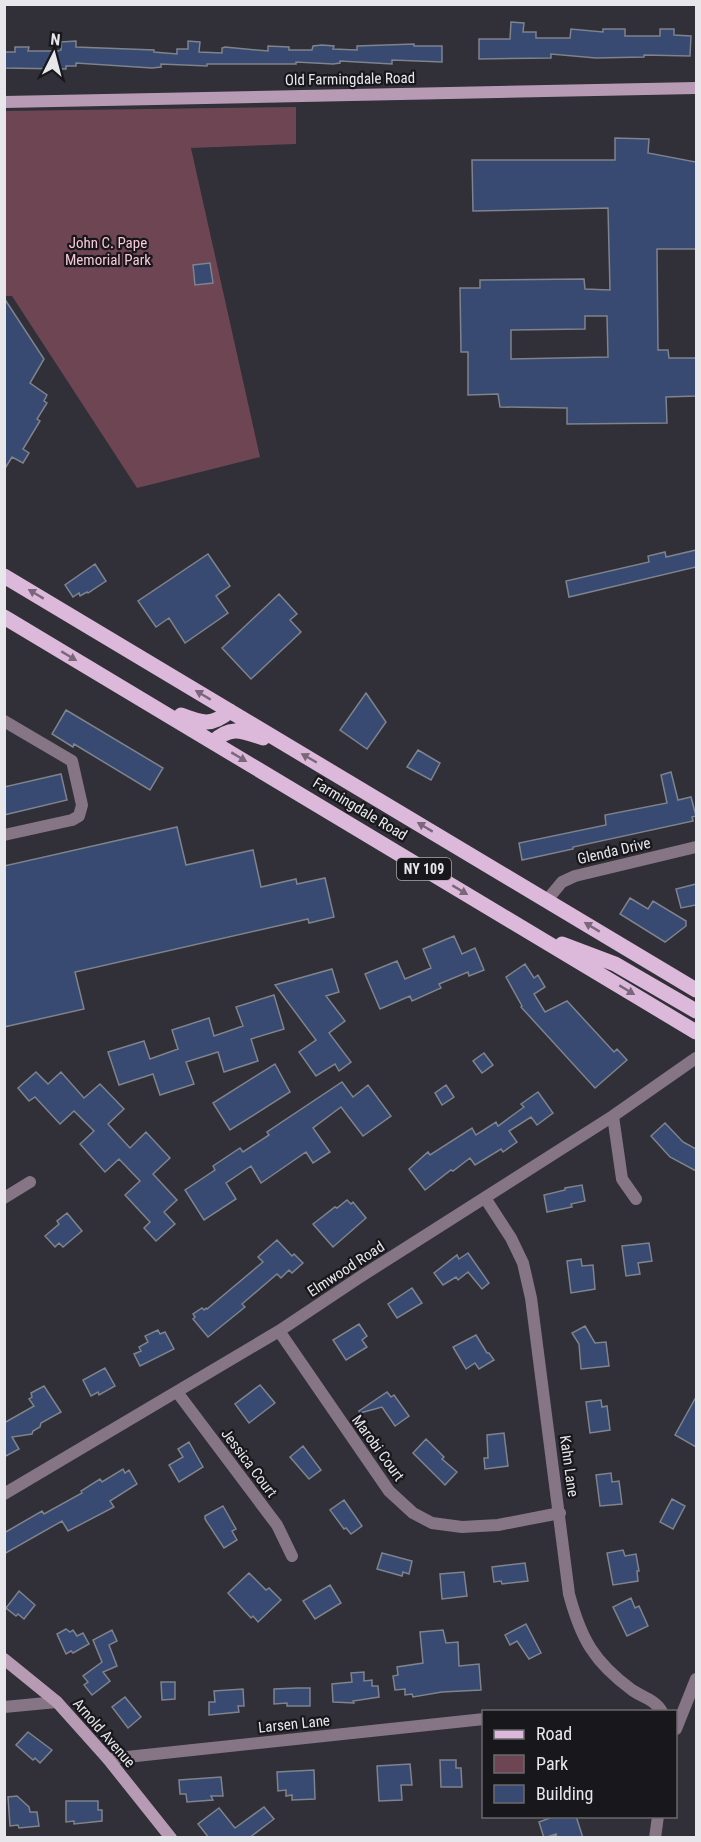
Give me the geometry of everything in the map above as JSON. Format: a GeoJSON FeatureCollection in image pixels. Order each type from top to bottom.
{"type":"FeatureCollection","features":[{"type":"Feature","properties":{"kind":"main road","name":"Farmingdale Road"},"geometry":{"type":"LineString","coordinates":[[4,576],[696,990]]}},
{"type":"Feature","properties":{"kind":"main road","name":"Farmingdale Road"},"geometry":{"type":"LineString","coordinates":[[5,620],[696,1032]]}},
{"type":"Feature","properties":{"kind":"main road"},"geometry":{"type":"LineString","coordinates":[[152,706],[208,723],[230,711]]}},
{"type":"Feature","properties":{"kind":"main road"},"geometry":{"type":"LineString","coordinates":[[213,742],[227,732],[238,731],[289,746]]}},
{"type":"Feature","properties":{"kind":"main road"},"geometry":{"type":"LineString","coordinates":[[534,934],[615,964],[696,1011]]}},
{"type":"Feature","properties":{"kind":"street","name":"Old Farmingdale Road"},"geometry":{"type":"LineString","coordinates":[[4,102],[696,88]]}},
{"type":"Feature","properties":{"kind":"street"},"geometry":{"type":"LineString","coordinates":[[4,721],[72,761],[82,805],[79,816],[72,820],[4,835]]}},
{"type":"Feature","properties":{"kind":"street","name":"Glenda Drive"},"geometry":{"type":"LineString","coordinates":[[547,900],[562,882],[575,876],[696,847]]}},
{"type":"Feature","properties":{"kind":"street","name":"Elmwood Road"},"geometry":{"type":"LineString","coordinates":[[4,1494],[279,1331],[613,1116],[696,1058]]}},
{"type":"Feature","properties":{"kind":"street"},"geometry":{"type":"LineString","coordinates":[[613,1116],[622,1179],[636,1199]]}},
{"type":"Feature","properties":{"kind":"street"},"geometry":{"type":"LineString","coordinates":[[4,1198],[30,1182]]}},
{"type":"Feature","properties":{"kind":"street","name":"Kahn Lane"},"geometry":{"type":"LineString","coordinates":[[485,1198],[511,1238],[523,1263],[531,1298],[569,1594],[577,1621],[587,1645],[604,1667],[633,1690],[659,1705],[661,1710]]}},
{"type":"Feature","properties":{"kind":"street","name":"Marobi Court"},"geometry":{"type":"LineString","coordinates":[[279,1331],[389,1491],[413,1513],[432,1523],[462,1527],[498,1525],[560,1513]]}},
{"type":"Feature","properties":{"kind":"street","name":"Jessica Court"},"geometry":{"type":"LineString","coordinates":[[177,1392],[277,1525],[292,1556]]}},
{"type":"Feature","properties":{"kind":"street","name":"Arnold Avenue"},"geometry":{"type":"LineString","coordinates":[[4,1659],[57,1702],[108,1759],[171,1838]]}},
{"type":"Feature","properties":{"kind":"street"},"geometry":{"type":"LineString","coordinates":[[677,1724],[696,1679]]}},
{"type":"Feature","properties":{"kind":"street"},"geometry":{"type":"LineString","coordinates":[[4,1707],[57,1702]]}},
{"type":"Feature","properties":{"kind":"street","name":"Larsen Lane"},"geometry":{"type":"LineString","coordinates":[[108,1759],[482,1719]]}},
{"type":"Feature","properties":{"kind":"street"},"geometry":{"type":"LineString","coordinates":[[655,1838],[657,1818]]}},
{"type":"Feature","properties":{"kind":"green space","name":"John C. Pape Memorial Park"},"geometry":{"type":"Polygon","coordinates":[[[296,107],[296,144],[191,148],[260,457],[137,488],[12,296],[5,296],[5,111],[296,107]]]}},
{"type":"Feature","properties":{"kind":"building"},"geometry":{"type":"Polygon","coordinates":[[[511,22],[524,23],[523,32],[536,32],[536,38],[570,38],[571,29],[603,32],[603,29],[625,29],[625,36],[660,36],[660,29],[674,29],[674,35],[691,36],[690,56],[644,55],[644,57],[596,58],[551,54],[551,58],[479,59],[479,39],[510,39],[511,22]]]}},
{"type":"Feature","properties":{"kind":"building"},"geometry":{"type":"Polygon","coordinates":[[[76,41],[76,47],[154,50],[154,52],[177,54],[177,49],[188,49],[188,41],[200,42],[199,52],[222,53],[222,48],[225,47],[268,51],[268,46],[289,47],[289,50],[312,50],[313,46],[322,45],[334,46],[333,49],[357,50],[357,46],[414,44],[414,46],[442,46],[442,62],[392,60],[392,64],[340,61],[340,63],[333,64],[296,62],[296,64],[207,64],[207,66],[161,64],[161,67],[152,68],[76,63],[76,66],[66,66],[66,69],[4,68],[4,52],[15,52],[15,47],[29,47],[28,51],[58,51],[61,50],[61,42],[76,41]]]}},
{"type":"Feature","properties":{"kind":"building"},"geometry":{"type":"Polygon","coordinates":[[[615,138],[649,139],[648,153],[696,162],[696,249],[657,249],[658,350],[668,350],[669,358],[696,358],[696,396],[666,397],[667,423],[567,424],[567,408],[500,407],[498,394],[468,395],[468,352],[461,352],[460,288],[480,288],[480,280],[584,279],[585,289],[610,290],[608,208],[473,211],[472,160],[615,160],[615,138]],[[585,316],[585,329],[511,330],[511,359],[608,357],[607,316],[585,316]]]}},
{"type":"Feature","properties":{"kind":"building"},"geometry":{"type":"Polygon","coordinates":[[[210,263],[213,283],[195,285],[193,265],[210,263]]]}},
{"type":"Feature","properties":{"kind":"building"},"geometry":{"type":"Polygon","coordinates":[[[4,298],[44,359],[30,383],[47,395],[44,401],[47,403],[37,419],[40,421],[23,449],[29,453],[23,463],[12,457],[4,470],[4,298]]]}},
{"type":"Feature","properties":{"kind":"building"},"geometry":{"type":"Polygon","coordinates":[[[696,550],[696,567],[569,597],[566,581],[649,562],[648,556],[665,552],[666,557],[696,550]]]}},
{"type":"Feature","properties":{"kind":"building"},"geometry":{"type":"Polygon","coordinates":[[[208,554],[230,586],[216,596],[228,613],[185,643],[169,618],[156,627],[138,601],[208,554]]]}},
{"type":"Feature","properties":{"kind":"building"},"geometry":{"type":"Polygon","coordinates":[[[95,564],[106,581],[88,593],[80,596],[79,593],[73,597],[65,585],[95,564]]]}},
{"type":"Feature","properties":{"kind":"building"},"geometry":{"type":"Polygon","coordinates":[[[279,594],[297,614],[290,620],[301,632],[251,679],[222,648],[279,594]]]}},
{"type":"Feature","properties":{"kind":"building"},"geometry":{"type":"Polygon","coordinates":[[[366,693],[386,722],[367,749],[340,730],[366,693]]]}},
{"type":"Feature","properties":{"kind":"building"},"geometry":{"type":"Polygon","coordinates":[[[66,710],[163,768],[150,790],[74,744],[73,747],[52,734],[66,710]]]}},
{"type":"Feature","properties":{"kind":"building"},"geometry":{"type":"Polygon","coordinates":[[[418,750],[440,763],[431,780],[407,767],[418,750]]]}},
{"type":"Feature","properties":{"kind":"building"},"geometry":{"type":"Polygon","coordinates":[[[671,772],[678,800],[691,797],[696,816],[692,817],[693,821],[522,860],[519,843],[606,825],[605,815],[667,803],[661,775],[671,772]]]}},
{"type":"Feature","properties":{"kind":"building"},"geometry":{"type":"Polygon","coordinates":[[[61,774],[67,800],[4,815],[4,787],[61,774]]]}},
{"type":"Feature","properties":{"kind":"building"},"geometry":{"type":"Polygon","coordinates":[[[177,827],[186,865],[253,850],[261,887],[296,879],[297,884],[325,878],[334,917],[309,923],[308,919],[75,972],[84,1009],[4,1027],[4,866],[177,827]]]}},
{"type":"Feature","properties":{"kind":"building"},"geometry":{"type":"Polygon","coordinates":[[[696,884],[696,905],[681,908],[676,889],[696,884]]]}},
{"type":"Feature","properties":{"kind":"building"},"geometry":{"type":"Polygon","coordinates":[[[630,898],[648,909],[653,901],[686,921],[686,926],[665,942],[620,914],[630,898]]]}},
{"type":"Feature","properties":{"kind":"building"},"geometry":{"type":"Polygon","coordinates":[[[454,936],[462,954],[475,948],[484,970],[469,976],[468,972],[439,984],[441,988],[412,1001],[410,996],[380,1009],[365,974],[397,961],[405,979],[431,968],[423,949],[454,936]]]}},
{"type":"Feature","properties":{"kind":"building"},"geometry":{"type":"Polygon","coordinates":[[[525,964],[534,978],[538,975],[545,987],[534,994],[545,1012],[567,1001],[614,1052],[617,1049],[627,1060],[595,1088],[521,1007],[506,977],[525,964]]]}},
{"type":"Feature","properties":{"kind":"building"},"geometry":{"type":"Polygon","coordinates":[[[332,969],[339,992],[326,996],[345,1021],[329,1033],[351,1062],[339,1071],[335,1064],[316,1076],[299,1052],[316,1040],[275,985],[332,969]]]}},
{"type":"Feature","properties":{"kind":"building"},"geometry":{"type":"Polygon","coordinates":[[[274,995],[284,1029],[251,1039],[258,1061],[224,1072],[218,1052],[186,1062],[194,1084],[160,1095],[153,1074],[119,1085],[108,1052],[144,1041],[150,1059],[178,1049],[172,1030],[209,1018],[214,1036],[243,1026],[236,1007],[274,995]]]}},
{"type":"Feature","properties":{"kind":"building"},"geometry":{"type":"Polygon","coordinates":[[[484,1053],[493,1065],[482,1073],[473,1061],[484,1053]]]}},
{"type":"Feature","properties":{"kind":"building"},"geometry":{"type":"Polygon","coordinates":[[[275,1064],[290,1092],[230,1130],[213,1103],[275,1064]]]}},
{"type":"Feature","properties":{"kind":"building"},"geometry":{"type":"Polygon","coordinates":[[[36,1072],[48,1084],[61,1072],[84,1098],[100,1084],[124,1109],[108,1124],[130,1148],[146,1132],[170,1158],[153,1174],[177,1200],[164,1212],[175,1224],[156,1241],[144,1228],[150,1222],[125,1195],[140,1181],[119,1159],[105,1172],[80,1144],[94,1131],[74,1111],[60,1124],[35,1097],[29,1101],[18,1088],[36,1072]]]}},
{"type":"Feature","properties":{"kind":"building"},"geometry":{"type":"Polygon","coordinates":[[[342,1082],[353,1097],[368,1085],[391,1116],[363,1136],[341,1107],[313,1128],[330,1152],[313,1163],[306,1152],[261,1183],[251,1166],[226,1183],[236,1199],[204,1220],[185,1190],[215,1170],[213,1166],[240,1148],[243,1152],[269,1135],[267,1132],[342,1082]]]}},
{"type":"Feature","properties":{"kind":"building"},"geometry":{"type":"Polygon","coordinates":[[[446,1085],[454,1097],[442,1105],[435,1093],[446,1085]]]}},
{"type":"Feature","properties":{"kind":"building"},"geometry":{"type":"Polygon","coordinates":[[[538,1092],[553,1113],[537,1125],[531,1117],[509,1131],[517,1142],[503,1152],[501,1149],[475,1165],[470,1158],[425,1190],[409,1169],[428,1152],[430,1155],[472,1128],[476,1135],[496,1122],[498,1126],[524,1107],[521,1104],[538,1092]]]}},
{"type":"Feature","properties":{"kind":"building"},"geometry":{"type":"Polygon","coordinates":[[[665,1123],[683,1142],[696,1149],[696,1171],[670,1157],[651,1136],[665,1123]]]}},
{"type":"Feature","properties":{"kind":"building"},"geometry":{"type":"Polygon","coordinates":[[[582,1185],[585,1201],[571,1204],[572,1207],[547,1212],[544,1195],[582,1185]]]}},
{"type":"Feature","properties":{"kind":"building"},"geometry":{"type":"Polygon","coordinates":[[[347,1200],[351,1204],[353,1202],[366,1218],[333,1247],[313,1224],[347,1200]]]}},
{"type":"Feature","properties":{"kind":"building"},"geometry":{"type":"Polygon","coordinates":[[[67,1213],[82,1231],[63,1247],[59,1243],[55,1247],[45,1236],[59,1224],[57,1221],[67,1213]]]}},
{"type":"Feature","properties":{"kind":"building"},"geometry":{"type":"Polygon","coordinates":[[[277,1240],[292,1256],[294,1254],[303,1263],[292,1273],[289,1270],[281,1278],[277,1274],[242,1304],[245,1307],[208,1337],[193,1319],[195,1317],[193,1314],[202,1308],[207,1309],[263,1262],[258,1257],[277,1240]]]}},
{"type":"Feature","properties":{"kind":"building"},"geometry":{"type":"Polygon","coordinates":[[[649,1243],[652,1261],[638,1263],[640,1274],[626,1276],[622,1246],[649,1243]]]}},
{"type":"Feature","properties":{"kind":"building"},"geometry":{"type":"Polygon","coordinates":[[[468,1253],[489,1283],[482,1289],[468,1272],[458,1280],[456,1277],[443,1285],[434,1273],[457,1255],[459,1259],[468,1253]]]}},
{"type":"Feature","properties":{"kind":"building"},"geometry":{"type":"Polygon","coordinates":[[[581,1259],[582,1266],[593,1265],[595,1289],[571,1293],[567,1261],[581,1259]]]}},
{"type":"Feature","properties":{"kind":"building"},"geometry":{"type":"Polygon","coordinates":[[[412,1288],[422,1303],[397,1318],[388,1304],[412,1288]]]}},
{"type":"Feature","properties":{"kind":"building"},"geometry":{"type":"Polygon","coordinates":[[[359,1324],[367,1336],[362,1340],[367,1347],[346,1360],[333,1340],[359,1324]]]}},
{"type":"Feature","properties":{"kind":"building"},"geometry":{"type":"Polygon","coordinates":[[[585,1326],[595,1343],[606,1342],[609,1366],[581,1369],[579,1344],[572,1333],[585,1326]]]}},
{"type":"Feature","properties":{"kind":"building"},"geometry":{"type":"Polygon","coordinates":[[[158,1330],[160,1334],[165,1332],[174,1349],[140,1366],[134,1354],[141,1351],[139,1347],[148,1342],[145,1336],[158,1330]]]}},
{"type":"Feature","properties":{"kind":"building"},"geometry":{"type":"Polygon","coordinates":[[[476,1335],[494,1360],[479,1369],[475,1363],[466,1369],[453,1347],[476,1335]]]}},
{"type":"Feature","properties":{"kind":"building"},"geometry":{"type":"Polygon","coordinates":[[[105,1368],[115,1386],[99,1395],[98,1392],[91,1396],[83,1380],[105,1368]]]}},
{"type":"Feature","properties":{"kind":"building"},"geometry":{"type":"Polygon","coordinates":[[[260,1385],[275,1403],[249,1423],[235,1404],[260,1385]]]}},
{"type":"Feature","properties":{"kind":"building"},"geometry":{"type":"Polygon","coordinates":[[[44,1386],[61,1412],[41,1423],[32,1434],[12,1437],[19,1449],[4,1457],[4,1423],[34,1406],[29,1399],[32,1397],[31,1393],[44,1386]]]}},
{"type":"Feature","properties":{"kind":"building"},"geometry":{"type":"Polygon","coordinates":[[[387,1392],[391,1397],[394,1395],[409,1416],[395,1426],[382,1407],[360,1413],[359,1411],[387,1392]]]}},
{"type":"Feature","properties":{"kind":"building"},"geometry":{"type":"Polygon","coordinates":[[[696,1397],[696,1447],[675,1435],[696,1397]]]}},
{"type":"Feature","properties":{"kind":"building"},"geometry":{"type":"Polygon","coordinates":[[[601,1400],[602,1407],[607,1406],[610,1430],[590,1433],[586,1402],[601,1400]]]}},
{"type":"Feature","properties":{"kind":"building"},"geometry":{"type":"Polygon","coordinates":[[[504,1433],[508,1466],[485,1469],[484,1458],[488,1458],[487,1435],[504,1433]]]}},
{"type":"Feature","properties":{"kind":"building"},"geometry":{"type":"Polygon","coordinates":[[[426,1439],[444,1457],[442,1459],[457,1472],[445,1485],[413,1453],[426,1439]]]}},
{"type":"Feature","properties":{"kind":"building"},"geometry":{"type":"Polygon","coordinates":[[[189,1442],[203,1467],[179,1482],[169,1465],[183,1457],[178,1449],[189,1442]]]}},
{"type":"Feature","properties":{"kind":"building"},"geometry":{"type":"Polygon","coordinates":[[[303,1446],[321,1470],[309,1479],[290,1457],[303,1446]]]}},
{"type":"Feature","properties":{"kind":"building"},"geometry":{"type":"Polygon","coordinates":[[[123,1469],[125,1473],[129,1470],[137,1484],[110,1501],[114,1507],[68,1531],[62,1521],[4,1554],[4,1533],[42,1511],[44,1514],[82,1493],[81,1491],[100,1479],[102,1482],[123,1469]]]}},
{"type":"Feature","properties":{"kind":"building"},"geometry":{"type":"Polygon","coordinates":[[[611,1473],[612,1482],[619,1481],[622,1504],[600,1506],[596,1475],[611,1473]]]}},
{"type":"Feature","properties":{"kind":"building"},"geometry":{"type":"Polygon","coordinates":[[[672,1499],[685,1506],[673,1529],[660,1522],[672,1499]]]}},
{"type":"Feature","properties":{"kind":"building"},"geometry":{"type":"Polygon","coordinates":[[[344,1500],[362,1526],[351,1534],[346,1528],[344,1529],[330,1510],[344,1500]]]}},
{"type":"Feature","properties":{"kind":"building"},"geometry":{"type":"Polygon","coordinates":[[[223,1506],[236,1529],[232,1531],[237,1540],[224,1548],[205,1519],[205,1516],[223,1506]]]}},
{"type":"Feature","properties":{"kind":"building"},"geometry":{"type":"Polygon","coordinates":[[[623,1550],[625,1556],[636,1554],[638,1581],[613,1585],[607,1553],[623,1550]]]}},
{"type":"Feature","properties":{"kind":"building"},"geometry":{"type":"Polygon","coordinates":[[[382,1553],[412,1561],[409,1574],[403,1572],[402,1576],[377,1569],[382,1553]]]}},
{"type":"Feature","properties":{"kind":"building"},"geometry":{"type":"Polygon","coordinates":[[[525,1563],[528,1581],[502,1584],[501,1581],[494,1582],[492,1567],[525,1563]]]}},
{"type":"Feature","properties":{"kind":"building"},"geometry":{"type":"Polygon","coordinates":[[[464,1572],[467,1596],[442,1599],[440,1574],[464,1572]]]}},
{"type":"Feature","properties":{"kind":"building"},"geometry":{"type":"Polygon","coordinates":[[[249,1573],[266,1590],[269,1588],[281,1600],[258,1622],[253,1616],[251,1618],[228,1593],[249,1573]]]}},
{"type":"Feature","properties":{"kind":"building"},"geometry":{"type":"Polygon","coordinates":[[[330,1585],[341,1603],[315,1619],[303,1601],[330,1585]]]}},
{"type":"Feature","properties":{"kind":"building"},"geometry":{"type":"Polygon","coordinates":[[[19,1591],[35,1605],[24,1619],[6,1608],[19,1591]]]}},
{"type":"Feature","properties":{"kind":"building"},"geometry":{"type":"Polygon","coordinates":[[[631,1598],[635,1608],[639,1606],[648,1626],[627,1636],[613,1607],[631,1598]]]}},
{"type":"Feature","properties":{"kind":"building"},"geometry":{"type":"Polygon","coordinates":[[[526,1624],[541,1653],[529,1659],[517,1641],[510,1645],[505,1635],[526,1624]]]}},
{"type":"Feature","properties":{"kind":"building"},"geometry":{"type":"Polygon","coordinates":[[[66,1629],[70,1632],[73,1630],[77,1636],[83,1633],[89,1644],[73,1653],[71,1651],[66,1654],[57,1634],[66,1629]]]}},
{"type":"Feature","properties":{"kind":"building"},"geometry":{"type":"Polygon","coordinates":[[[112,1630],[117,1641],[109,1645],[117,1666],[103,1672],[110,1681],[92,1695],[84,1685],[88,1682],[83,1676],[102,1662],[93,1640],[112,1630]]]}},
{"type":"Feature","properties":{"kind":"building"},"geometry":{"type":"Polygon","coordinates":[[[443,1630],[446,1643],[458,1642],[459,1666],[479,1664],[481,1690],[442,1692],[413,1697],[412,1694],[405,1695],[405,1689],[395,1690],[393,1676],[398,1675],[397,1667],[423,1663],[420,1632],[443,1630]]]}},
{"type":"Feature","properties":{"kind":"building"},"geometry":{"type":"Polygon","coordinates":[[[364,1672],[364,1681],[372,1680],[372,1686],[378,1686],[379,1697],[353,1701],[354,1703],[333,1702],[332,1684],[352,1682],[351,1673],[364,1672]]]}},
{"type":"Feature","properties":{"kind":"building"},"geometry":{"type":"Polygon","coordinates":[[[161,1682],[175,1682],[175,1699],[162,1700],[161,1682]]]}},
{"type":"Feature","properties":{"kind":"building"},"geometry":{"type":"Polygon","coordinates":[[[310,1688],[310,1706],[274,1704],[274,1689],[310,1688]]]}},
{"type":"Feature","properties":{"kind":"building"},"geometry":{"type":"Polygon","coordinates":[[[243,1689],[244,1706],[238,1706],[239,1712],[209,1715],[209,1702],[215,1702],[214,1691],[243,1689]]]}},
{"type":"Feature","properties":{"kind":"building"},"geometry":{"type":"Polygon","coordinates":[[[125,1697],[141,1717],[128,1728],[112,1707],[125,1697]]]}},
{"type":"Feature","properties":{"kind":"building"},"geometry":{"type":"Polygon","coordinates":[[[28,1732],[52,1750],[40,1763],[16,1745],[28,1732]]]}},
{"type":"Feature","properties":{"kind":"building"},"geometry":{"type":"Polygon","coordinates":[[[440,1760],[456,1760],[456,1768],[461,1768],[462,1787],[441,1787],[440,1760]]]}},
{"type":"Feature","properties":{"kind":"building"},"geometry":{"type":"Polygon","coordinates":[[[410,1764],[412,1785],[401,1785],[402,1800],[379,1801],[377,1766],[410,1764]]]}},
{"type":"Feature","properties":{"kind":"building"},"geometry":{"type":"Polygon","coordinates":[[[314,1770],[315,1799],[292,1800],[292,1795],[286,1796],[286,1790],[278,1791],[277,1772],[314,1770]]]}},
{"type":"Feature","properties":{"kind":"building"},"geometry":{"type":"Polygon","coordinates":[[[221,1777],[223,1796],[211,1796],[213,1800],[187,1802],[186,1794],[180,1794],[179,1780],[221,1777]]]}},
{"type":"Feature","properties":{"kind":"building"},"geometry":{"type":"Polygon","coordinates":[[[17,1796],[29,1807],[30,1812],[37,1812],[39,1826],[19,1828],[18,1825],[10,1826],[8,1797],[17,1796]]]}},
{"type":"Feature","properties":{"kind":"building"},"geometry":{"type":"Polygon","coordinates":[[[66,1801],[98,1801],[98,1810],[102,1810],[102,1821],[74,1824],[74,1821],[66,1822],[66,1801]]]}},
{"type":"Feature","properties":{"kind":"building"},"geometry":{"type":"Polygon","coordinates":[[[264,1807],[274,1819],[249,1838],[209,1838],[198,1824],[219,1808],[235,1828],[264,1807]]]}},
{"type":"Feature","properties":{"kind":"building"},"geometry":{"type":"Polygon","coordinates":[[[550,1818],[577,1818],[583,1838],[557,1838],[556,1834],[544,1838],[539,1822],[550,1818]]]}}]}
